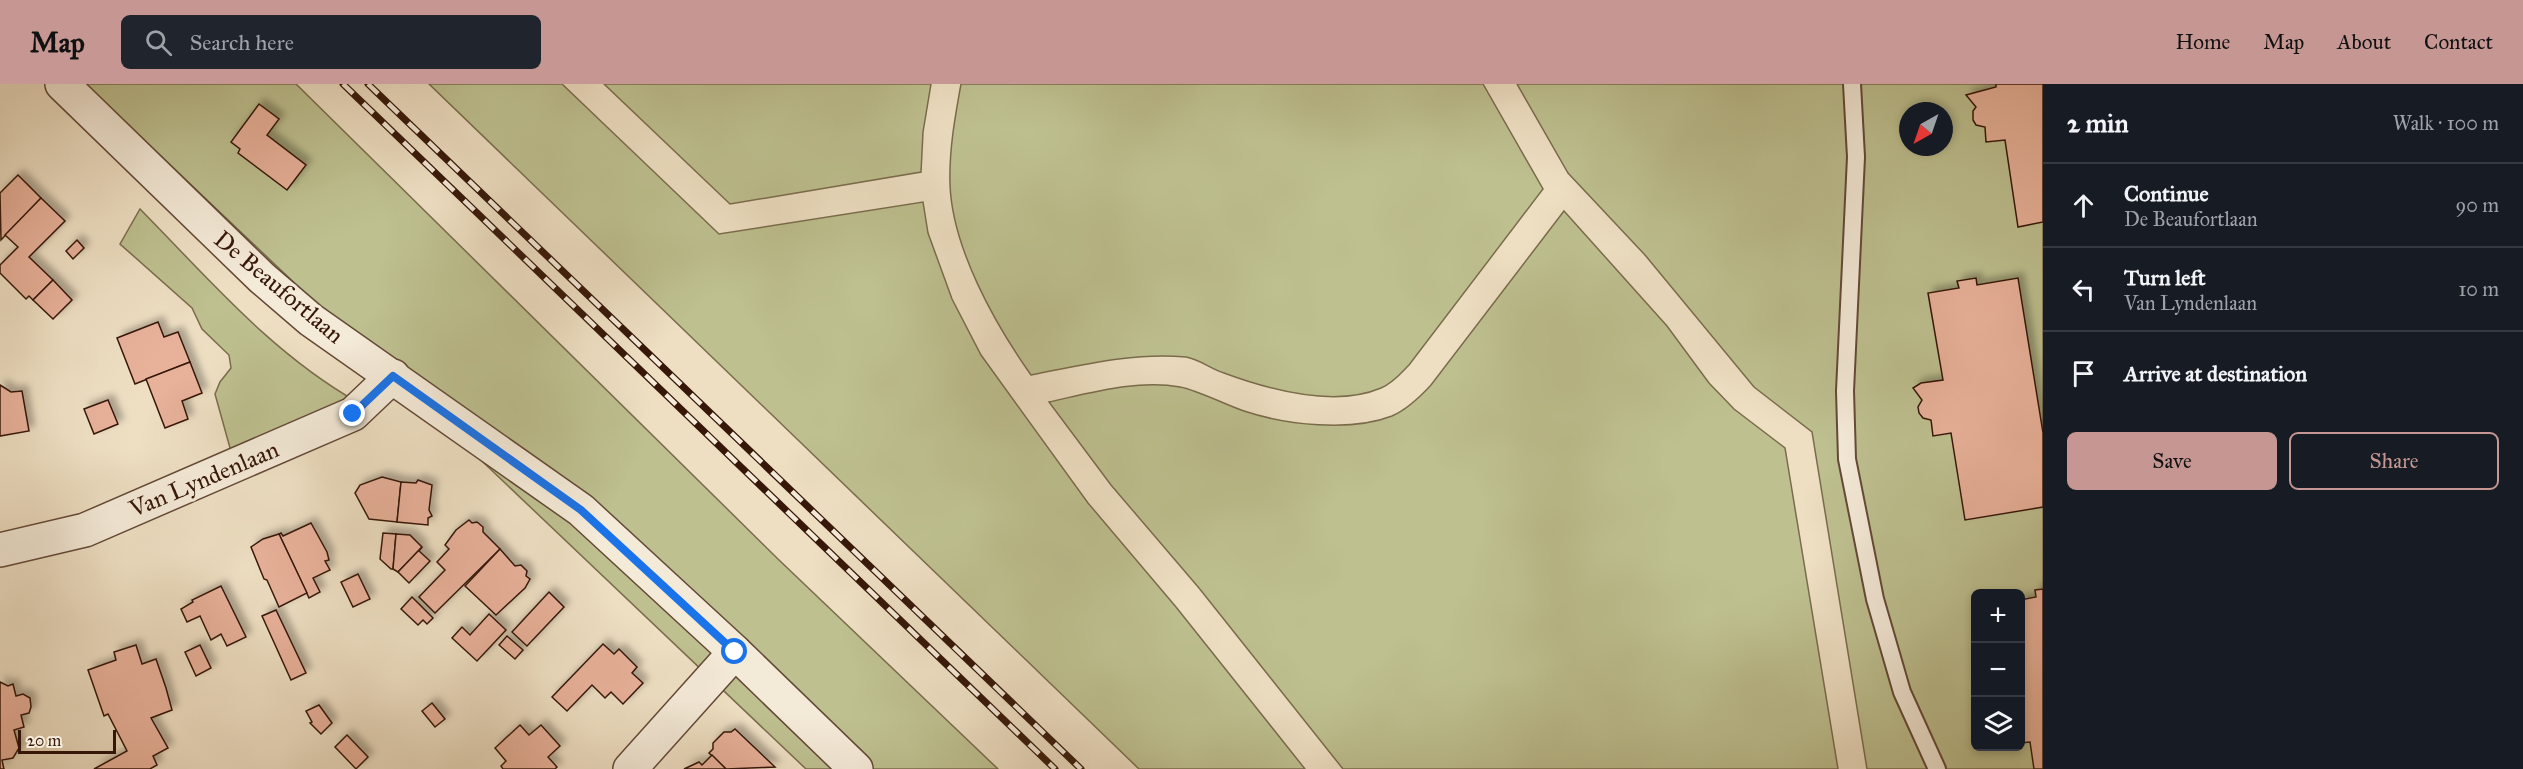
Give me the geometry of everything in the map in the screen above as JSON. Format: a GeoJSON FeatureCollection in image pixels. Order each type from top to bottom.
{"type":"FeatureCollection","features":[{"type":"Feature","properties":{"kind":"street","name":"De Beaufortlaan"},"geometry":{"type":"LineString","coordinates":[[62,84],[262,278],[310,320],[581,510],[735,652],[856,769]]}},
{"type":"Feature","properties":{"kind":"street","name":"Van Lyndenlaan"},"geometry":{"type":"LineString","coordinates":[[0,550],[85,531],[353,414],[393,376]]}},
{"type":"Feature","properties":{"kind":"street"},"geometry":{"type":"LineString","coordinates":[[630,769],[735,652]]}},
{"type":"Feature","properties":{"kind":"lane"},"geometry":{"type":"LineString","coordinates":[[1852,84],[1856,157],[1845,391],[1847,459],[1881,620],[1902,693],[1937,769]]}},
{"type":"Feature","properties":{"kind":"green space"},"geometry":{"type":"Polygon","coordinates":[[[85,84],[296,84],[779,560],[998,769],[806,769],[85,84]]]}},
{"type":"Feature","properties":{"kind":"green space"},"geometry":{"type":"Polygon","coordinates":[[[429,84],[562,84],[719,234],[923,202],[928,233],[952,299],[981,355],[1088,503],[1176,607],[1305,769],[1139,769],[429,84]]]}},
{"type":"Feature","properties":{"kind":"green space"},"geometry":{"type":"Polygon","coordinates":[[[604,84],[931,84],[923,132],[921,172],[730,204],[604,84]]]}},
{"type":"Feature","properties":{"kind":"green space"},"geometry":{"type":"Polygon","coordinates":[[[961,84],[1483,84],[1543,189],[1409,365],[1393,381],[1381,388],[1363,394],[1343,396],[1323,397],[1302,394],[1242,379],[1191,358],[1167,356],[1108,360],[1031,375],[990,309],[958,234],[950,184],[950,159],[961,84]]]}},
{"type":"Feature","properties":{"kind":"green space"},"geometry":{"type":"Polygon","coordinates":[[[1517,84],[2043,84],[2043,769],[1867,769],[1812,432],[1754,387],[1645,255],[1568,173],[1517,84]]]}},
{"type":"Feature","properties":{"kind":"green space"},"geometry":{"type":"Polygon","coordinates":[[[140,209],[270,339],[327,383],[359,403],[232,455],[215,394],[220,382],[231,368],[229,355],[202,329],[192,308],[120,244],[140,209]]]}},
{"type":"Feature","properties":{"kind":"green space"},"geometry":{"type":"Polygon","coordinates":[[[1564,211],[1667,326],[1709,383],[1734,409],[1785,448],[1838,769],[1343,769],[1199,588],[1111,485],[1049,402],[1115,388],[1164,385],[1203,394],[1261,416],[1298,423],[1357,424],[1392,416],[1408,406],[1431,385],[1564,211]]]}},
{"type":"Feature","properties":{"kind":"building"},"geometry":{"type":"Polygon","coordinates":[[[1996,84],[2043,84],[2043,222],[2018,227],[2005,140],[1986,142],[1985,127],[1976,125],[1973,120],[1973,111],[1976,107],[1966,95],[1996,87],[1996,84]]]}},
{"type":"Feature","properties":{"kind":"building"},"geometry":{"type":"Polygon","coordinates":[[[259,104],[279,119],[267,135],[306,165],[287,190],[238,153],[240,149],[231,142],[259,104]]]}},
{"type":"Feature","properties":{"kind":"building"},"geometry":{"type":"Polygon","coordinates":[[[18,175],[41,198],[1,240],[0,193],[18,175]]]}},
{"type":"Feature","properties":{"kind":"building"},"geometry":{"type":"Polygon","coordinates":[[[41,198],[65,221],[29,257],[53,280],[33,300],[29,296],[26,299],[0,273],[0,265],[18,247],[5,235],[41,198]]]}},
{"type":"Feature","properties":{"kind":"building"},"geometry":{"type":"Polygon","coordinates":[[[77,240],[84,248],[73,259],[66,251],[77,240]]]}},
{"type":"Feature","properties":{"kind":"building"},"geometry":{"type":"Polygon","coordinates":[[[1976,278],[1977,285],[2018,278],[2043,433],[2043,507],[1965,520],[1951,433],[1933,436],[1931,420],[1923,418],[1919,413],[1918,407],[1922,400],[1913,388],[1921,383],[1943,380],[1928,293],[1959,288],[1957,281],[1976,278]]]}},
{"type":"Feature","properties":{"kind":"building"},"geometry":{"type":"Polygon","coordinates":[[[53,280],[72,300],[53,319],[33,300],[53,280]]]}},
{"type":"Feature","properties":{"kind":"building"},"geometry":{"type":"Polygon","coordinates":[[[158,322],[164,337],[178,332],[190,362],[135,384],[117,338],[158,322]]]}},
{"type":"Feature","properties":{"kind":"building"},"geometry":{"type":"Polygon","coordinates":[[[190,362],[202,393],[182,401],[188,419],[165,428],[146,379],[190,362]]]}},
{"type":"Feature","properties":{"kind":"building"},"geometry":{"type":"Polygon","coordinates":[[[0,385],[11,392],[22,391],[29,431],[0,436],[0,385]]]}},
{"type":"Feature","properties":{"kind":"building"},"geometry":{"type":"Polygon","coordinates":[[[108,400],[118,424],[94,434],[84,409],[108,400]]]}},
{"type":"Feature","properties":{"kind":"building"},"geometry":{"type":"Polygon","coordinates":[[[382,477],[401,482],[397,522],[369,519],[355,493],[360,485],[382,477]]]}},
{"type":"Feature","properties":{"kind":"building"},"geometry":{"type":"Polygon","coordinates":[[[418,480],[432,485],[429,510],[432,516],[428,518],[428,525],[397,522],[401,482],[416,483],[418,480]]]}},
{"type":"Feature","properties":{"kind":"building"},"geometry":{"type":"Polygon","coordinates":[[[469,520],[483,527],[483,532],[500,549],[435,613],[419,597],[445,570],[437,562],[449,549],[445,545],[456,530],[469,520]]]}},
{"type":"Feature","properties":{"kind":"building"},"geometry":{"type":"Polygon","coordinates":[[[311,523],[327,552],[329,560],[325,561],[330,570],[313,578],[320,592],[309,598],[279,534],[283,536],[311,523]]]}},
{"type":"Feature","properties":{"kind":"building"},"geometry":{"type":"Polygon","coordinates":[[[383,533],[396,534],[393,569],[380,559],[383,533]]]}},
{"type":"Feature","properties":{"kind":"building"},"geometry":{"type":"Polygon","coordinates":[[[279,534],[307,593],[279,607],[251,547],[263,539],[279,534]]]}},
{"type":"Feature","properties":{"kind":"building"},"geometry":{"type":"Polygon","coordinates":[[[396,534],[410,535],[422,547],[398,572],[393,569],[396,534]]]}},
{"type":"Feature","properties":{"kind":"building"},"geometry":{"type":"Polygon","coordinates":[[[422,547],[419,551],[430,561],[409,583],[398,572],[422,547]]]}},
{"type":"Feature","properties":{"kind":"building"},"geometry":{"type":"Polygon","coordinates":[[[500,549],[515,566],[521,565],[527,571],[526,576],[530,579],[525,588],[496,615],[465,586],[500,549]]]}},
{"type":"Feature","properties":{"kind":"building"},"geometry":{"type":"Polygon","coordinates":[[[358,574],[370,599],[353,607],[341,582],[358,574]]]}},
{"type":"Feature","properties":{"kind":"building"},"geometry":{"type":"Polygon","coordinates":[[[221,586],[246,637],[227,646],[221,634],[211,640],[200,616],[187,622],[181,609],[193,602],[192,600],[221,586]]]}},
{"type":"Feature","properties":{"kind":"building"},"geometry":{"type":"Polygon","coordinates":[[[2043,589],[2043,769],[2034,769],[2030,742],[2025,742],[2025,599],[2036,597],[2035,590],[2043,589]]]}},
{"type":"Feature","properties":{"kind":"building"},"geometry":{"type":"Polygon","coordinates":[[[549,592],[564,607],[527,646],[512,632],[549,592]]]}},
{"type":"Feature","properties":{"kind":"building"},"geometry":{"type":"Polygon","coordinates":[[[412,597],[433,618],[427,624],[423,620],[418,625],[401,609],[412,597]]]}},
{"type":"Feature","properties":{"kind":"building"},"geometry":{"type":"Polygon","coordinates":[[[276,610],[306,673],[291,680],[262,616],[276,610]]]}},
{"type":"Feature","properties":{"kind":"building"},"geometry":{"type":"Polygon","coordinates":[[[489,614],[506,630],[477,661],[452,638],[462,627],[470,635],[489,614]]]}},
{"type":"Feature","properties":{"kind":"building"},"geometry":{"type":"Polygon","coordinates":[[[507,636],[523,650],[515,659],[499,645],[507,636]]]}},
{"type":"Feature","properties":{"kind":"building"},"geometry":{"type":"Polygon","coordinates":[[[603,644],[614,654],[619,649],[637,667],[632,673],[643,683],[623,704],[611,692],[605,698],[592,685],[567,711],[552,697],[603,644]]]}},
{"type":"Feature","properties":{"kind":"building"},"geometry":{"type":"Polygon","coordinates":[[[136,645],[142,664],[156,659],[166,688],[172,710],[151,718],[168,748],[153,756],[157,765],[150,769],[94,769],[127,751],[108,714],[104,716],[88,670],[116,660],[114,652],[136,645]]]}},
{"type":"Feature","properties":{"kind":"building"},"geometry":{"type":"Polygon","coordinates":[[[200,645],[211,668],[196,676],[185,652],[200,645]]]}},
{"type":"Feature","properties":{"kind":"building"},"geometry":{"type":"Polygon","coordinates":[[[0,682],[8,686],[13,684],[16,696],[23,694],[30,698],[31,707],[29,713],[21,715],[24,727],[14,730],[19,748],[13,758],[2,760],[4,769],[0,769],[0,682]]]}},
{"type":"Feature","properties":{"kind":"building"},"geometry":{"type":"Polygon","coordinates":[[[432,703],[445,719],[435,727],[422,711],[432,703]]]}},
{"type":"Feature","properties":{"kind":"building"},"geometry":{"type":"Polygon","coordinates":[[[319,705],[332,723],[321,734],[310,723],[312,722],[306,711],[319,705]]]}},
{"type":"Feature","properties":{"kind":"building"},"geometry":{"type":"Polygon","coordinates":[[[520,725],[529,735],[541,725],[560,746],[548,757],[557,767],[555,769],[503,769],[501,766],[506,761],[495,748],[520,725]]]}},
{"type":"Feature","properties":{"kind":"building"},"geometry":{"type":"Polygon","coordinates":[[[735,729],[775,767],[726,769],[709,753],[713,749],[713,743],[724,732],[731,732],[735,729]]]}},
{"type":"Feature","properties":{"kind":"building"},"geometry":{"type":"Polygon","coordinates":[[[347,735],[368,757],[356,769],[335,747],[347,735]]]}},
{"type":"Feature","properties":{"kind":"building"},"geometry":{"type":"Polygon","coordinates":[[[712,755],[726,769],[684,769],[699,762],[702,765],[712,755]]]}},
{"type":"Feature","properties":{"kind":"railway"},"geometry":{"type":"LineString","coordinates":[[343,84],[1055,769]]}},
{"type":"Feature","properties":{"kind":"railway"},"geometry":{"type":"LineString","coordinates":[[368,84],[1081,769]]}},
{"type":"Feature","properties":{"kind":"route"},"geometry":{"type":"LineString","coordinates":[[353,414],[393,376],[581,510],[735,652]]}}]}
